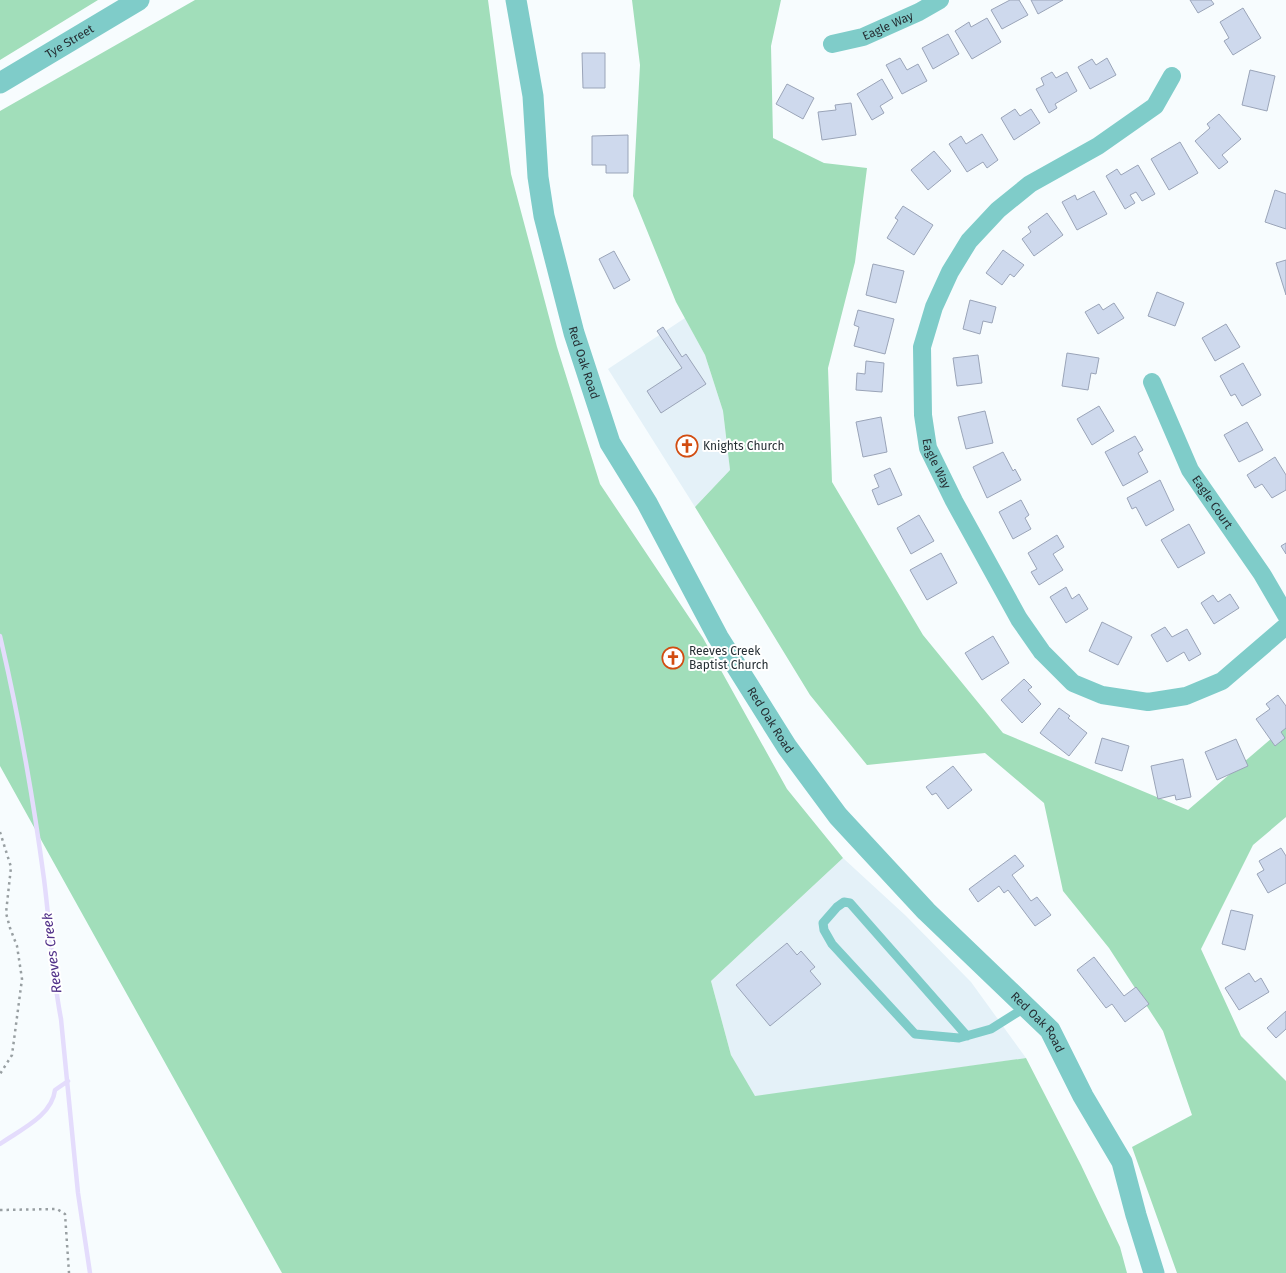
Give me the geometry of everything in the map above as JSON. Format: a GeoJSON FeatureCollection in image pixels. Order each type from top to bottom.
{"type":"FeatureCollection","features":[{"type":"Feature","properties":{"kind":"street","name":"Tye Street"},"geometry":{"type":"LineString","coordinates":[[0,83],[139,0]]}},
{"type":"Feature","properties":{"kind":"street","name":"Red Oak Road"},"geometry":{"type":"LineString","coordinates":[[516,0],[533,96],[538,177],[544,216],[574,333],[610,443],[646,503],[718,637],[786,747],[838,816],[926,911],[1050,1030],[1083,1096],[1122,1162],[1154,1273]]}},
{"type":"Feature","properties":{"kind":"street","name":"Eagle Way"},"geometry":{"type":"LineString","coordinates":[[832,44],[863,37],[919,12],[940,0]]}},
{"type":"Feature","properties":{"kind":"street","name":"Eagle Way"},"geometry":{"type":"LineString","coordinates":[[1172,76],[1155,106],[1098,146],[1030,184],[998,210],[969,241],[950,272],[934,308],[922,347],[923,415],[928,448],[954,501],[1019,619],[1042,652],[1073,683],[1102,695],[1148,702],[1186,696],[1222,681],[1286,626]]}},
{"type":"Feature","properties":{"kind":"street","name":"Eagle Court"},"geometry":{"type":"LineString","coordinates":[[1152,382],[1190,470],[1262,574],[1286,615]]}},
{"type":"Feature","properties":{"kind":"lane"},"geometry":{"type":"LineString","coordinates":[[967,1036],[850,903],[844,902],[823,923],[824,930],[832,944],[915,1034],[959,1038],[967,1036],[991,1029],[1026,1007]]}},
{"type":"Feature","properties":{"kind":"path"},"geometry":{"type":"LineString","coordinates":[[0,832],[11,867],[6,913],[17,946],[22,979],[12,1055],[0,1074]]}},
{"type":"Feature","properties":{"kind":"path"},"geometry":{"type":"LineString","coordinates":[[0,1210],[57,1209],[64,1214],[69,1273]]}},
{"type":"Feature","properties":{"kind":"shaded area"},"geometry":{"type":"Polygon","coordinates":[[[685,318],[705,355],[723,411],[730,470],[695,507],[608,369],[685,318]]]}},
{"type":"Feature","properties":{"kind":"shaded area"},"geometry":{"type":"Polygon","coordinates":[[[843,858],[905,915],[971,982],[1026,1058],[754,1097],[731,1055],[711,981],[843,858]]]}},
{"type":"Feature","properties":{"kind":"green space"},"geometry":{"type":"Polygon","coordinates":[[[0,0],[98,0],[0,60],[0,0]]]}},
{"type":"Feature","properties":{"kind":"green space"},"geometry":{"type":"Polygon","coordinates":[[[195,0],[488,0],[511,174],[557,347],[600,484],[703,638],[787,789],[843,858],[711,981],[731,1055],[755,1096],[1026,1058],[1081,1165],[1120,1247],[1127,1273],[282,1273],[0,766],[0,111],[195,0]]]}},
{"type":"Feature","properties":{"kind":"green space"},"geometry":{"type":"Polygon","coordinates":[[[632,0],[781,0],[771,46],[773,138],[824,163],[867,168],[855,262],[828,368],[832,482],[923,635],[1003,733],[1188,810],[1286,726],[1286,817],[1253,845],[1201,949],[1241,1036],[1286,1081],[1286,1273],[1177,1273],[1132,1147],[1192,1115],[1163,1031],[1109,948],[1063,891],[1044,803],[985,753],[867,765],[810,695],[695,507],[730,470],[723,411],[705,355],[676,302],[633,196],[640,65],[632,0]]]}},
{"type":"Feature","properties":{"kind":"building"},"geometry":{"type":"Polygon","coordinates":[[[1010,0],[1019,0],[1028,15],[1002,29],[991,10],[1010,0]]]}},
{"type":"Feature","properties":{"kind":"building"},"geometry":{"type":"Polygon","coordinates":[[[1031,0],[1063,0],[1038,14],[1031,0]]]}},
{"type":"Feature","properties":{"kind":"building"},"geometry":{"type":"Polygon","coordinates":[[[1190,0],[1211,0],[1214,4],[1198,13],[1190,0]]]}},
{"type":"Feature","properties":{"kind":"building"},"geometry":{"type":"Polygon","coordinates":[[[1243,8],[1261,38],[1233,55],[1224,41],[1229,38],[1220,22],[1243,8]]]}},
{"type":"Feature","properties":{"kind":"building"},"geometry":{"type":"Polygon","coordinates":[[[987,18],[1001,42],[972,59],[955,31],[969,22],[971,27],[987,18]]]}},
{"type":"Feature","properties":{"kind":"building"},"geometry":{"type":"Polygon","coordinates":[[[948,34],[959,54],[933,69],[922,48],[948,34]]]}},
{"type":"Feature","properties":{"kind":"building"},"geometry":{"type":"Polygon","coordinates":[[[582,53],[605,53],[605,88],[583,88],[582,53]]]}},
{"type":"Feature","properties":{"kind":"building"},"geometry":{"type":"Polygon","coordinates":[[[900,58],[907,70],[918,64],[927,81],[902,94],[886,65],[900,58]]]}},
{"type":"Feature","properties":{"kind":"building"},"geometry":{"type":"Polygon","coordinates":[[[1107,58],[1116,75],[1090,89],[1078,67],[1092,59],[1096,65],[1107,58]]]}},
{"type":"Feature","properties":{"kind":"building"},"geometry":{"type":"Polygon","coordinates":[[[1250,70],[1275,76],[1267,111],[1242,105],[1250,70]]]}},
{"type":"Feature","properties":{"kind":"building"},"geometry":{"type":"Polygon","coordinates":[[[1052,72],[1056,78],[1067,72],[1077,91],[1055,104],[1057,108],[1049,113],[1036,89],[1044,85],[1041,78],[1052,72]]]}},
{"type":"Feature","properties":{"kind":"building"},"geometry":{"type":"Polygon","coordinates":[[[882,79],[893,98],[880,106],[884,113],[872,120],[857,94],[882,79]]]}},
{"type":"Feature","properties":{"kind":"building"},"geometry":{"type":"Polygon","coordinates":[[[787,84],[814,98],[803,119],[776,104],[787,84]]]}},
{"type":"Feature","properties":{"kind":"building"},"geometry":{"type":"Polygon","coordinates":[[[851,103],[856,135],[822,140],[818,112],[836,110],[835,105],[851,103]]]}},
{"type":"Feature","properties":{"kind":"building"},"geometry":{"type":"Polygon","coordinates":[[[1015,109],[1020,116],[1031,109],[1040,123],[1014,140],[1001,118],[1015,109]]]}},
{"type":"Feature","properties":{"kind":"building"},"geometry":{"type":"Polygon","coordinates":[[[1219,114],[1241,139],[1222,155],[1228,162],[1219,169],[1195,141],[1210,128],[1207,124],[1219,114]]]}},
{"type":"Feature","properties":{"kind":"building"},"geometry":{"type":"Polygon","coordinates":[[[982,134],[998,160],[987,168],[983,162],[967,172],[949,144],[961,136],[966,144],[982,134]]]}},
{"type":"Feature","properties":{"kind":"building"},"geometry":{"type":"Polygon","coordinates":[[[628,135],[628,173],[606,173],[606,165],[592,165],[592,136],[628,135]]]}},
{"type":"Feature","properties":{"kind":"building"},"geometry":{"type":"Polygon","coordinates":[[[1180,142],[1198,173],[1169,190],[1151,159],[1180,142]]]}},
{"type":"Feature","properties":{"kind":"building"},"geometry":{"type":"Polygon","coordinates":[[[934,151],[951,171],[928,190],[911,170],[934,151]]]}},
{"type":"Feature","properties":{"kind":"building"},"geometry":{"type":"Polygon","coordinates":[[[1138,165],[1155,194],[1142,201],[1136,192],[1130,195],[1135,203],[1125,209],[1106,176],[1117,169],[1121,175],[1138,165]]]}},
{"type":"Feature","properties":{"kind":"building"},"geometry":{"type":"Polygon","coordinates":[[[1275,190],[1286,194],[1286,229],[1265,222],[1275,190]]]}},
{"type":"Feature","properties":{"kind":"building"},"geometry":{"type":"Polygon","coordinates":[[[1094,191],[1107,214],[1077,230],[1062,202],[1075,195],[1077,200],[1094,191]]]}},
{"type":"Feature","properties":{"kind":"building"},"geometry":{"type":"Polygon","coordinates":[[[903,206],[933,225],[914,255],[887,238],[898,220],[895,218],[903,206]]]}},
{"type":"Feature","properties":{"kind":"building"},"geometry":{"type":"Polygon","coordinates":[[[1047,213],[1063,235],[1034,256],[1022,239],[1031,232],[1028,227],[1047,213]]]}},
{"type":"Feature","properties":{"kind":"building"},"geometry":{"type":"Polygon","coordinates":[[[1003,250],[1024,265],[1014,277],[1010,274],[1002,285],[986,273],[1003,250]]]}},
{"type":"Feature","properties":{"kind":"building"},"geometry":{"type":"Polygon","coordinates":[[[614,251],[630,280],[614,289],[599,259],[614,251]]]}},
{"type":"Feature","properties":{"kind":"building"},"geometry":{"type":"Polygon","coordinates":[[[1286,260],[1286,295],[1276,263],[1286,260]]]}},
{"type":"Feature","properties":{"kind":"building"},"geometry":{"type":"Polygon","coordinates":[[[873,264],[904,271],[896,303],[866,295],[873,264]]]}},
{"type":"Feature","properties":{"kind":"building"},"geometry":{"type":"Polygon","coordinates":[[[1157,292],[1184,303],[1175,326],[1148,316],[1157,292]]]}},
{"type":"Feature","properties":{"kind":"building"},"geometry":{"type":"Polygon","coordinates":[[[970,300],[996,307],[992,323],[983,321],[980,334],[963,329],[970,300]]]}},
{"type":"Feature","properties":{"kind":"building"},"geometry":{"type":"Polygon","coordinates":[[[1114,303],[1124,318],[1098,334],[1085,312],[1099,304],[1103,310],[1114,303]]]}},
{"type":"Feature","properties":{"kind":"building"},"geometry":{"type":"Polygon","coordinates":[[[858,310],[894,319],[885,354],[854,346],[859,327],[854,325],[858,310]]]}},
{"type":"Feature","properties":{"kind":"building"},"geometry":{"type":"Polygon","coordinates":[[[1226,324],[1240,347],[1215,361],[1202,338],[1226,324]]]}},
{"type":"Feature","properties":{"kind":"building"},"geometry":{"type":"Polygon","coordinates":[[[663,327],[682,357],[686,354],[706,384],[661,413],[647,391],[682,368],[657,331],[663,327]]]}},
{"type":"Feature","properties":{"kind":"building"},"geometry":{"type":"Polygon","coordinates":[[[1067,353],[1099,358],[1096,374],[1091,373],[1088,390],[1062,386],[1067,353]]]}},
{"type":"Feature","properties":{"kind":"building"},"geometry":{"type":"Polygon","coordinates":[[[978,355],[982,383],[957,386],[953,358],[978,355]]]}},
{"type":"Feature","properties":{"kind":"building"},"geometry":{"type":"Polygon","coordinates":[[[866,361],[884,363],[882,392],[856,390],[857,373],[865,374],[866,361]]]}},
{"type":"Feature","properties":{"kind":"building"},"geometry":{"type":"Polygon","coordinates":[[[1243,363],[1261,395],[1242,406],[1235,394],[1231,396],[1220,376],[1243,363]]]}},
{"type":"Feature","properties":{"kind":"building"},"geometry":{"type":"Polygon","coordinates":[[[1099,406],[1114,431],[1092,445],[1077,419],[1099,406]]]}},
{"type":"Feature","properties":{"kind":"building"},"geometry":{"type":"Polygon","coordinates":[[[985,411],[993,443],[966,449],[958,417],[985,411]]]}},
{"type":"Feature","properties":{"kind":"building"},"geometry":{"type":"Polygon","coordinates":[[[881,417],[887,452],[863,457],[856,422],[881,417]]]}},
{"type":"Feature","properties":{"kind":"building"},"geometry":{"type":"Polygon","coordinates":[[[1247,422],[1263,450],[1239,462],[1224,435],[1247,422]]]}},
{"type":"Feature","properties":{"kind":"building"},"geometry":{"type":"Polygon","coordinates":[[[1135,436],[1143,450],[1138,453],[1148,472],[1123,486],[1105,452],[1135,436]]]}},
{"type":"Feature","properties":{"kind":"building"},"geometry":{"type":"Polygon","coordinates":[[[1003,452],[1013,471],[1015,469],[1021,480],[987,498],[973,467],[1003,452]]]}},
{"type":"Feature","properties":{"kind":"building"},"geometry":{"type":"Polygon","coordinates":[[[1275,457],[1286,475],[1286,490],[1272,498],[1262,484],[1255,488],[1247,475],[1275,457]]]}},
{"type":"Feature","properties":{"kind":"building"},"geometry":{"type":"Polygon","coordinates":[[[890,468],[902,495],[878,505],[872,490],[879,487],[874,475],[890,468]]]}},
{"type":"Feature","properties":{"kind":"building"},"geometry":{"type":"Polygon","coordinates":[[[1160,480],[1174,510],[1146,526],[1136,507],[1132,509],[1127,498],[1160,480]]]}},
{"type":"Feature","properties":{"kind":"building"},"geometry":{"type":"Polygon","coordinates":[[[1021,500],[1029,515],[1025,518],[1031,529],[1013,539],[999,512],[1021,500]]]}},
{"type":"Feature","properties":{"kind":"building"},"geometry":{"type":"Polygon","coordinates":[[[919,515],[934,541],[911,554],[897,528],[919,515]]]}},
{"type":"Feature","properties":{"kind":"building"},"geometry":{"type":"Polygon","coordinates":[[[1189,524],[1205,553],[1178,568],[1161,540],[1189,524]]]}},
{"type":"Feature","properties":{"kind":"building"},"geometry":{"type":"Polygon","coordinates":[[[1057,535],[1064,547],[1053,554],[1063,570],[1039,585],[1031,572],[1037,569],[1028,553],[1057,535]]]}},
{"type":"Feature","properties":{"kind":"building"},"geometry":{"type":"Polygon","coordinates":[[[1286,543],[1286,554],[1281,546],[1286,543]]]}},
{"type":"Feature","properties":{"kind":"building"},"geometry":{"type":"Polygon","coordinates":[[[941,553],[957,583],[927,600],[910,570],[941,553]]]}},
{"type":"Feature","properties":{"kind":"building"},"geometry":{"type":"Polygon","coordinates":[[[1066,587],[1072,599],[1079,594],[1088,609],[1066,623],[1050,597],[1066,587]]]}},
{"type":"Feature","properties":{"kind":"building"},"geometry":{"type":"Polygon","coordinates":[[[1230,594],[1239,608],[1214,624],[1201,603],[1213,595],[1218,602],[1230,594]]]}},
{"type":"Feature","properties":{"kind":"building"},"geometry":{"type":"Polygon","coordinates":[[[1102,622],[1132,637],[1118,665],[1089,651],[1102,622]]]}},
{"type":"Feature","properties":{"kind":"building"},"geometry":{"type":"Polygon","coordinates":[[[1165,627],[1172,637],[1187,629],[1201,654],[1189,661],[1184,652],[1167,662],[1151,635],[1165,627]]]}},
{"type":"Feature","properties":{"kind":"building"},"geometry":{"type":"Polygon","coordinates":[[[993,636],[1009,663],[982,680],[965,653],[993,636]]]}},
{"type":"Feature","properties":{"kind":"building"},"geometry":{"type":"Polygon","coordinates":[[[1024,679],[1032,687],[1028,690],[1041,704],[1022,723],[1001,700],[1024,679]]]}},
{"type":"Feature","properties":{"kind":"building"},"geometry":{"type":"Polygon","coordinates":[[[1278,695],[1286,706],[1286,728],[1281,732],[1285,738],[1275,746],[1256,719],[1270,709],[1266,704],[1278,695]]]}},
{"type":"Feature","properties":{"kind":"building"},"geometry":{"type":"Polygon","coordinates":[[[1059,708],[1087,733],[1069,756],[1040,733],[1059,708]]]}},
{"type":"Feature","properties":{"kind":"building"},"geometry":{"type":"Polygon","coordinates":[[[1102,738],[1129,746],[1122,771],[1095,763],[1102,738]]]}},
{"type":"Feature","properties":{"kind":"building"},"geometry":{"type":"Polygon","coordinates":[[[1236,739],[1248,766],[1217,780],[1205,752],[1236,739]]]}},
{"type":"Feature","properties":{"kind":"building"},"geometry":{"type":"Polygon","coordinates":[[[1183,759],[1191,797],[1176,800],[1175,795],[1158,799],[1151,766],[1183,759]]]}},
{"type":"Feature","properties":{"kind":"building"},"geometry":{"type":"Polygon","coordinates":[[[953,766],[972,790],[948,809],[936,793],[932,795],[926,787],[953,766]]]}},
{"type":"Feature","properties":{"kind":"building"},"geometry":{"type":"Polygon","coordinates":[[[1281,848],[1286,856],[1286,883],[1268,893],[1257,874],[1264,870],[1259,861],[1281,848]]]}},
{"type":"Feature","properties":{"kind":"building"},"geometry":{"type":"Polygon","coordinates":[[[1015,855],[1024,866],[1012,875],[1031,901],[1037,897],[1051,915],[1035,926],[1008,890],[1004,893],[999,886],[978,902],[969,889],[1015,855]]]}},
{"type":"Feature","properties":{"kind":"building"},"geometry":{"type":"Polygon","coordinates":[[[1231,910],[1253,915],[1245,950],[1222,944],[1231,910]]]}},
{"type":"Feature","properties":{"kind":"building"},"geometry":{"type":"Polygon","coordinates":[[[787,943],[797,955],[801,951],[815,967],[810,971],[821,984],[770,1026],[736,985],[787,943]]]}},
{"type":"Feature","properties":{"kind":"building"},"geometry":{"type":"Polygon","coordinates":[[[1094,957],[1124,996],[1136,987],[1149,1004],[1125,1022],[1112,1004],[1106,1008],[1077,970],[1094,957]]]}},
{"type":"Feature","properties":{"kind":"building"},"geometry":{"type":"Polygon","coordinates":[[[1249,973],[1255,982],[1261,978],[1269,992],[1239,1010],[1225,988],[1249,973]]]}},
{"type":"Feature","properties":{"kind":"building"},"geometry":{"type":"Polygon","coordinates":[[[1286,1011],[1286,1029],[1276,1038],[1267,1028],[1286,1011]]]}},
{"type":"Feature","properties":{"kind":"waterway","name":"Reeves Creek"},"geometry":{"type":"LineString","coordinates":[[0,636],[19,727],[40,848],[55,984],[61,1019],[78,1193],[90,1273]]}},
{"type":"Feature","properties":{"kind":"waterway"},"geometry":{"type":"LineString","coordinates":[[0,1144],[42,1115],[53,1099],[55,1090],[68,1081]]}},
{"type":"Feature","properties":{"kind":"place","name":"Knights Church"},"geometry":{"type":"Point","coordinates":[687,446]}},
{"type":"Feature","properties":{"kind":"place","name":"Reeves Creek Baptist Church"},"geometry":{"type":"Point","coordinates":[673,658]}}]}
